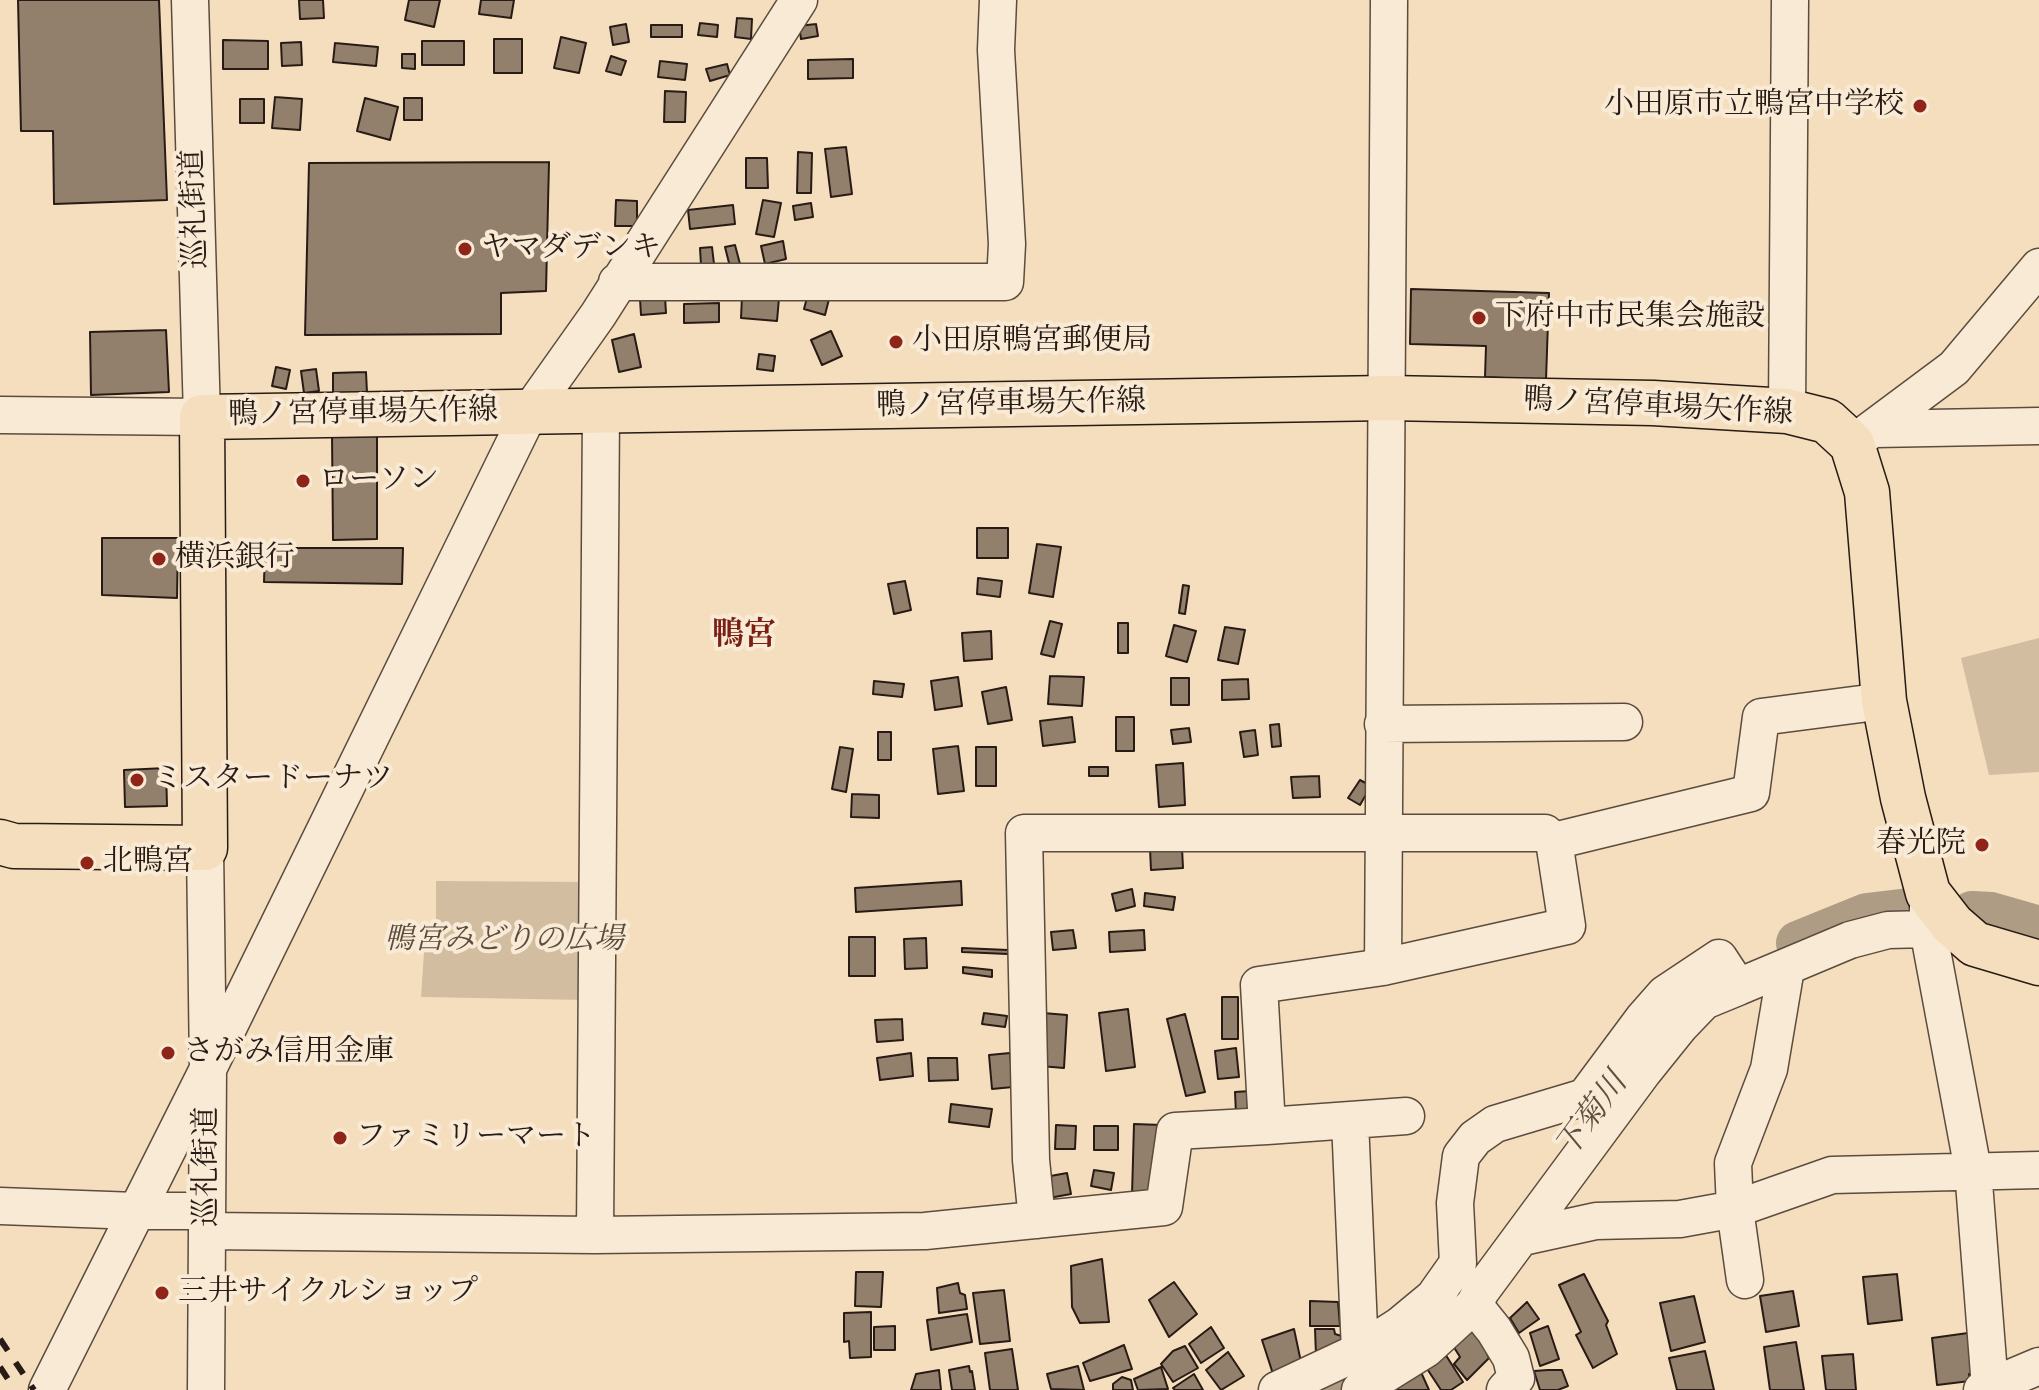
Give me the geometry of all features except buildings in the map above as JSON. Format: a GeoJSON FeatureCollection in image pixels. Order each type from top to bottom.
{"type":"FeatureCollection","features":[{"type":"Feature","properties":{"kind":"main road","name":"鴨ノ宮停車場矢作線"},"geometry":{"type":"LineString","coordinates":[[205,848],[202,417],[1387,398],[1653,403],[1787,411],[1827,421],[1863,436]]}},
{"type":"Feature","properties":{"kind":"main road"},"geometry":{"type":"LineString","coordinates":[[1863,436],[1884,701],[1928,911],[1952,924],[1975,944],[2039,963]]}},
{"type":"Feature","properties":{"kind":"main road"},"geometry":{"type":"LineString","coordinates":[[5,846],[205,848]]}},
{"type":"Feature","properties":{"kind":"street","name":"巡礼街道"},"geometry":{"type":"LineString","coordinates":[[190,0],[202,417]]}},
{"type":"Feature","properties":{"kind":"street"},"geometry":{"type":"LineString","coordinates":[[47,1390],[530,411],[598,315],[799,0]]}},
{"type":"Feature","properties":{"kind":"street"},"geometry":{"type":"LineString","coordinates":[[617,282],[1005,282],[1007,244],[996,50],[998,0]]}},
{"type":"Feature","properties":{"kind":"street"},"geometry":{"type":"LineString","coordinates":[[1383,967],[1389,0]]}},
{"type":"Feature","properties":{"kind":"street"},"geometry":{"type":"LineString","coordinates":[[1787,411],[1790,0]]}},
{"type":"Feature","properties":{"kind":"street"},"geometry":{"type":"LineString","coordinates":[[1863,436],[1954,368],[2039,267]]}},
{"type":"Feature","properties":{"kind":"street"},"geometry":{"type":"LineString","coordinates":[[595,1235],[601,412]]}},
{"type":"Feature","properties":{"kind":"street"},"geometry":{"type":"LineString","coordinates":[[0,415],[202,417]]}},
{"type":"Feature","properties":{"kind":"street"},"geometry":{"type":"LineString","coordinates":[[1863,436],[2039,426]]}},
{"type":"Feature","properties":{"kind":"street"},"geometry":{"type":"LineString","coordinates":[[1554,841],[1751,793],[1761,717],[1884,701]]}},
{"type":"Feature","properties":{"kind":"street"},"geometry":{"type":"LineString","coordinates":[[1383,724],[1624,722]]}},
{"type":"Feature","properties":{"kind":"street"},"geometry":{"type":"LineString","coordinates":[[1037,1220],[1031,1160],[1024,833],[1545,833],[1554,841],[1567,926],[1383,967],[1259,985],[1267,1126]]}},
{"type":"Feature","properties":{"kind":"street","name":"巡礼街道"},"geometry":{"type":"LineString","coordinates":[[205,848],[208,1069],[206,1390]]}},
{"type":"Feature","properties":{"kind":"street"},"geometry":{"type":"LineString","coordinates":[[1360,1390],[1426,1349],[1474,1305],[1481,1291],[1643,1072],[1704,1001],[1850,940],[1888,930],[1928,911],[1973,1170],[1986,1388],[2039,1366]]}},
{"type":"Feature","properties":{"kind":"street"},"geometry":{"type":"LineString","coordinates":[[1277,1390],[1360,1351],[1399,1326],[1434,1297],[1458,1263],[1455,1203],[1461,1156],[1475,1138],[1495,1124],[1585,1097],[1665,994],[1719,958],[1738,987]]}},
{"type":"Feature","properties":{"kind":"street"},"geometry":{"type":"LineString","coordinates":[[1745,1280],[1735,1209],[1733,1163],[1769,1069],[1786,968]]}},
{"type":"Feature","properties":{"kind":"street"},"geometry":{"type":"LineString","coordinates":[[0,1206],[136,1211],[207,1221],[595,1235],[925,1231],[1164,1207],[1175,1131],[1406,1116]]}},
{"type":"Feature","properties":{"kind":"street"},"geometry":{"type":"LineString","coordinates":[[1350,1121],[1360,1351]]}},
{"type":"Feature","properties":{"kind":"street"},"geometry":{"type":"LineString","coordinates":[[1523,1237],[1596,1221],[1680,1219],[1735,1209],[1832,1175],[2039,1170]]}},
{"type":"Feature","properties":{"kind":"street"},"geometry":{"type":"LineString","coordinates":[[1474,1305],[1511,1358],[1516,1378],[1505,1390]]}},
{"type":"Feature","properties":{"kind":"green space"},"geometry":{"type":"Polygon","coordinates":[[[2039,638],[2039,772],[1989,775],[1961,658],[2039,638]]]}},
{"type":"Feature","properties":{"kind":"green space","name":"鴨宮みどりの広場"},"geometry":{"type":"Polygon","coordinates":[[[436,881],[588,882],[586,1000],[421,997],[426,924],[436,922],[436,881]]]}},
{"type":"Feature","properties":{"kind":"waterway","name":"下菊川"},"geometry":{"type":"LineString","coordinates":[[1798,943],[1867,915],[1909,910]]}},
{"type":"Feature","properties":{"kind":"waterway","name":"下菊川"},"geometry":{"type":"LineString","coordinates":[[1972,913],[1991,914],[2039,928]]}},
{"type":"Feature","properties":{"kind":"waterway","name":"下菊川"},"geometry":{"type":"LineString","coordinates":[[1321,1390],[1376,1364],[1399,1349]]}},
{"type":"Feature","properties":{"kind":"railway"},"geometry":{"type":"LineString","coordinates":[[0,1339],[34,1390]]}},
{"type":"Feature","properties":{"kind":"railway"},"geometry":{"type":"LineString","coordinates":[[0,1367],[15,1390]]}},
{"type":"Feature","properties":{"kind":"place","name":"小田原市立鴨宮中学校"},"geometry":{"type":"Point","coordinates":[1920,106]}},
{"type":"Feature","properties":{"kind":"place","name":"ヤマダデンキ"},"geometry":{"type":"Point","coordinates":[465,249]}},
{"type":"Feature","properties":{"kind":"place","name":"下府中市民集会施設"},"geometry":{"type":"Point","coordinates":[1479,318]}},
{"type":"Feature","properties":{"kind":"place","name":"小田原鴨宮郵便局"},"geometry":{"type":"Point","coordinates":[896,342]}},
{"type":"Feature","properties":{"kind":"place","name":"ローソン"},"geometry":{"type":"Point","coordinates":[303,481]}},
{"type":"Feature","properties":{"kind":"place","name":"横浜銀行"},"geometry":{"type":"Point","coordinates":[159,559]}},
{"type":"Feature","properties":{"kind":"place","name":"ミスタードーナツ"},"geometry":{"type":"Point","coordinates":[137,780]}},
{"type":"Feature","properties":{"kind":"place","name":"春光院"},"geometry":{"type":"Point","coordinates":[1982,845]}},
{"type":"Feature","properties":{"kind":"place","name":"北鴨宮"},"geometry":{"type":"Point","coordinates":[87,863]}},
{"type":"Feature","properties":{"kind":"place","name":"さがみ信用金庫"},"geometry":{"type":"Point","coordinates":[168,1053]}},
{"type":"Feature","properties":{"kind":"place","name":"ファミリーマート"},"geometry":{"type":"Point","coordinates":[340,1138]}},
{"type":"Feature","properties":{"kind":"place","name":"三井サイクルショップ"},"geometry":{"type":"Point","coordinates":[162,1293]}},
{"type":"Feature","properties":{"kind":"district","name":"鴨宮"},"geometry":{"type":"Point","coordinates":[744,637]}}]}
